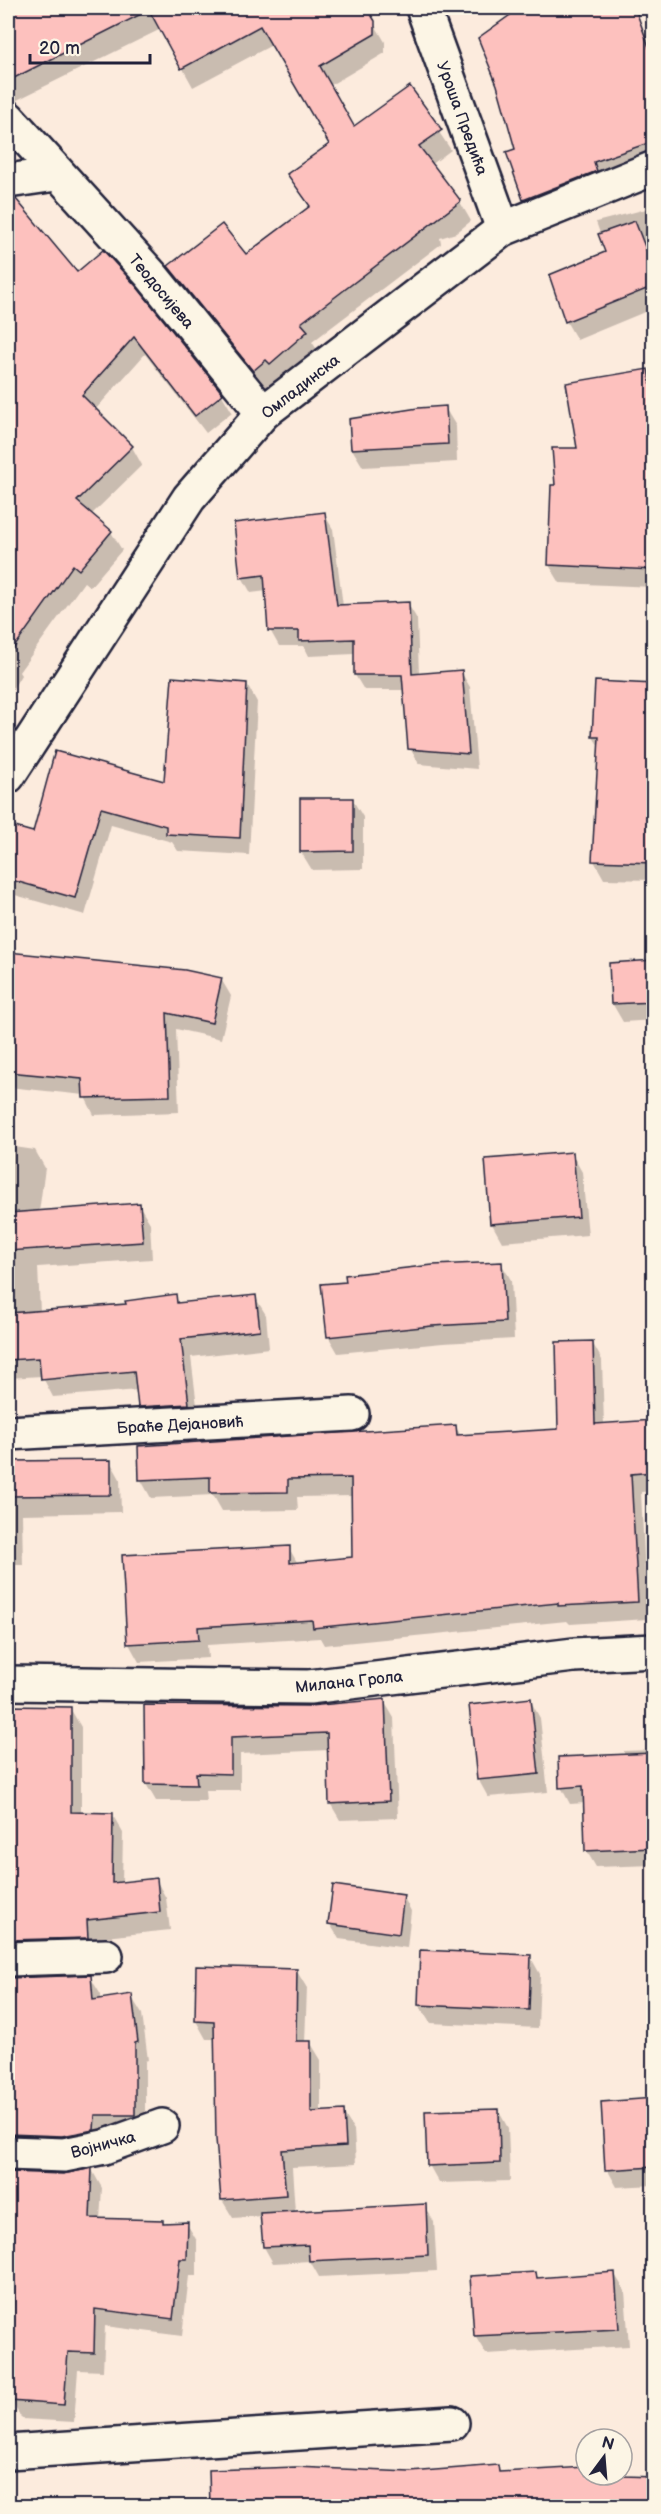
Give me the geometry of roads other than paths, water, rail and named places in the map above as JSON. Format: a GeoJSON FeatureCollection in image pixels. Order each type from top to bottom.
{"type":"FeatureCollection","features":[{"type":"Feature","properties":{"kind":"street","name":"Уроша Предића"},"geometry":{"type":"LineString","coordinates":[[423,8],[503,229]]}},
{"type":"Feature","properties":{"kind":"street","name":"Теодосијева"},"geometry":{"type":"LineString","coordinates":[[8,118],[56,174],[151,275],[263,413]]}},
{"type":"Feature","properties":{"kind":"street","name":"Омладинска"},"geometry":{"type":"LineString","coordinates":[[8,776],[189,498],[263,413],[503,229],[654,168]]}},
{"type":"Feature","properties":{"kind":"street"},"geometry":{"type":"LineString","coordinates":[[8,181],[56,174]]}},
{"type":"Feature","properties":{"kind":"street","name":"Браће Дејановић"},"geometry":{"type":"LineString","coordinates":[[8,1433],[352,1414]]}},
{"type":"Feature","properties":{"kind":"street","name":"Милана Грола"},"geometry":{"type":"LineString","coordinates":[[8,1683],[309,1687],[574,1654],[654,1651]]}},
{"type":"Feature","properties":{"kind":"street"},"geometry":{"type":"LineString","coordinates":[[8,1959],[106,1956]]}},
{"type":"Feature","properties":{"kind":"street","name":"Војничка"},"geometry":{"type":"LineString","coordinates":[[8,2153],[64,2155],[104,2147],[162,2126]]}},
{"type":"Feature","properties":{"kind":"street"},"geometry":{"type":"LineString","coordinates":[[8,2452],[452,2423]]}}]}
